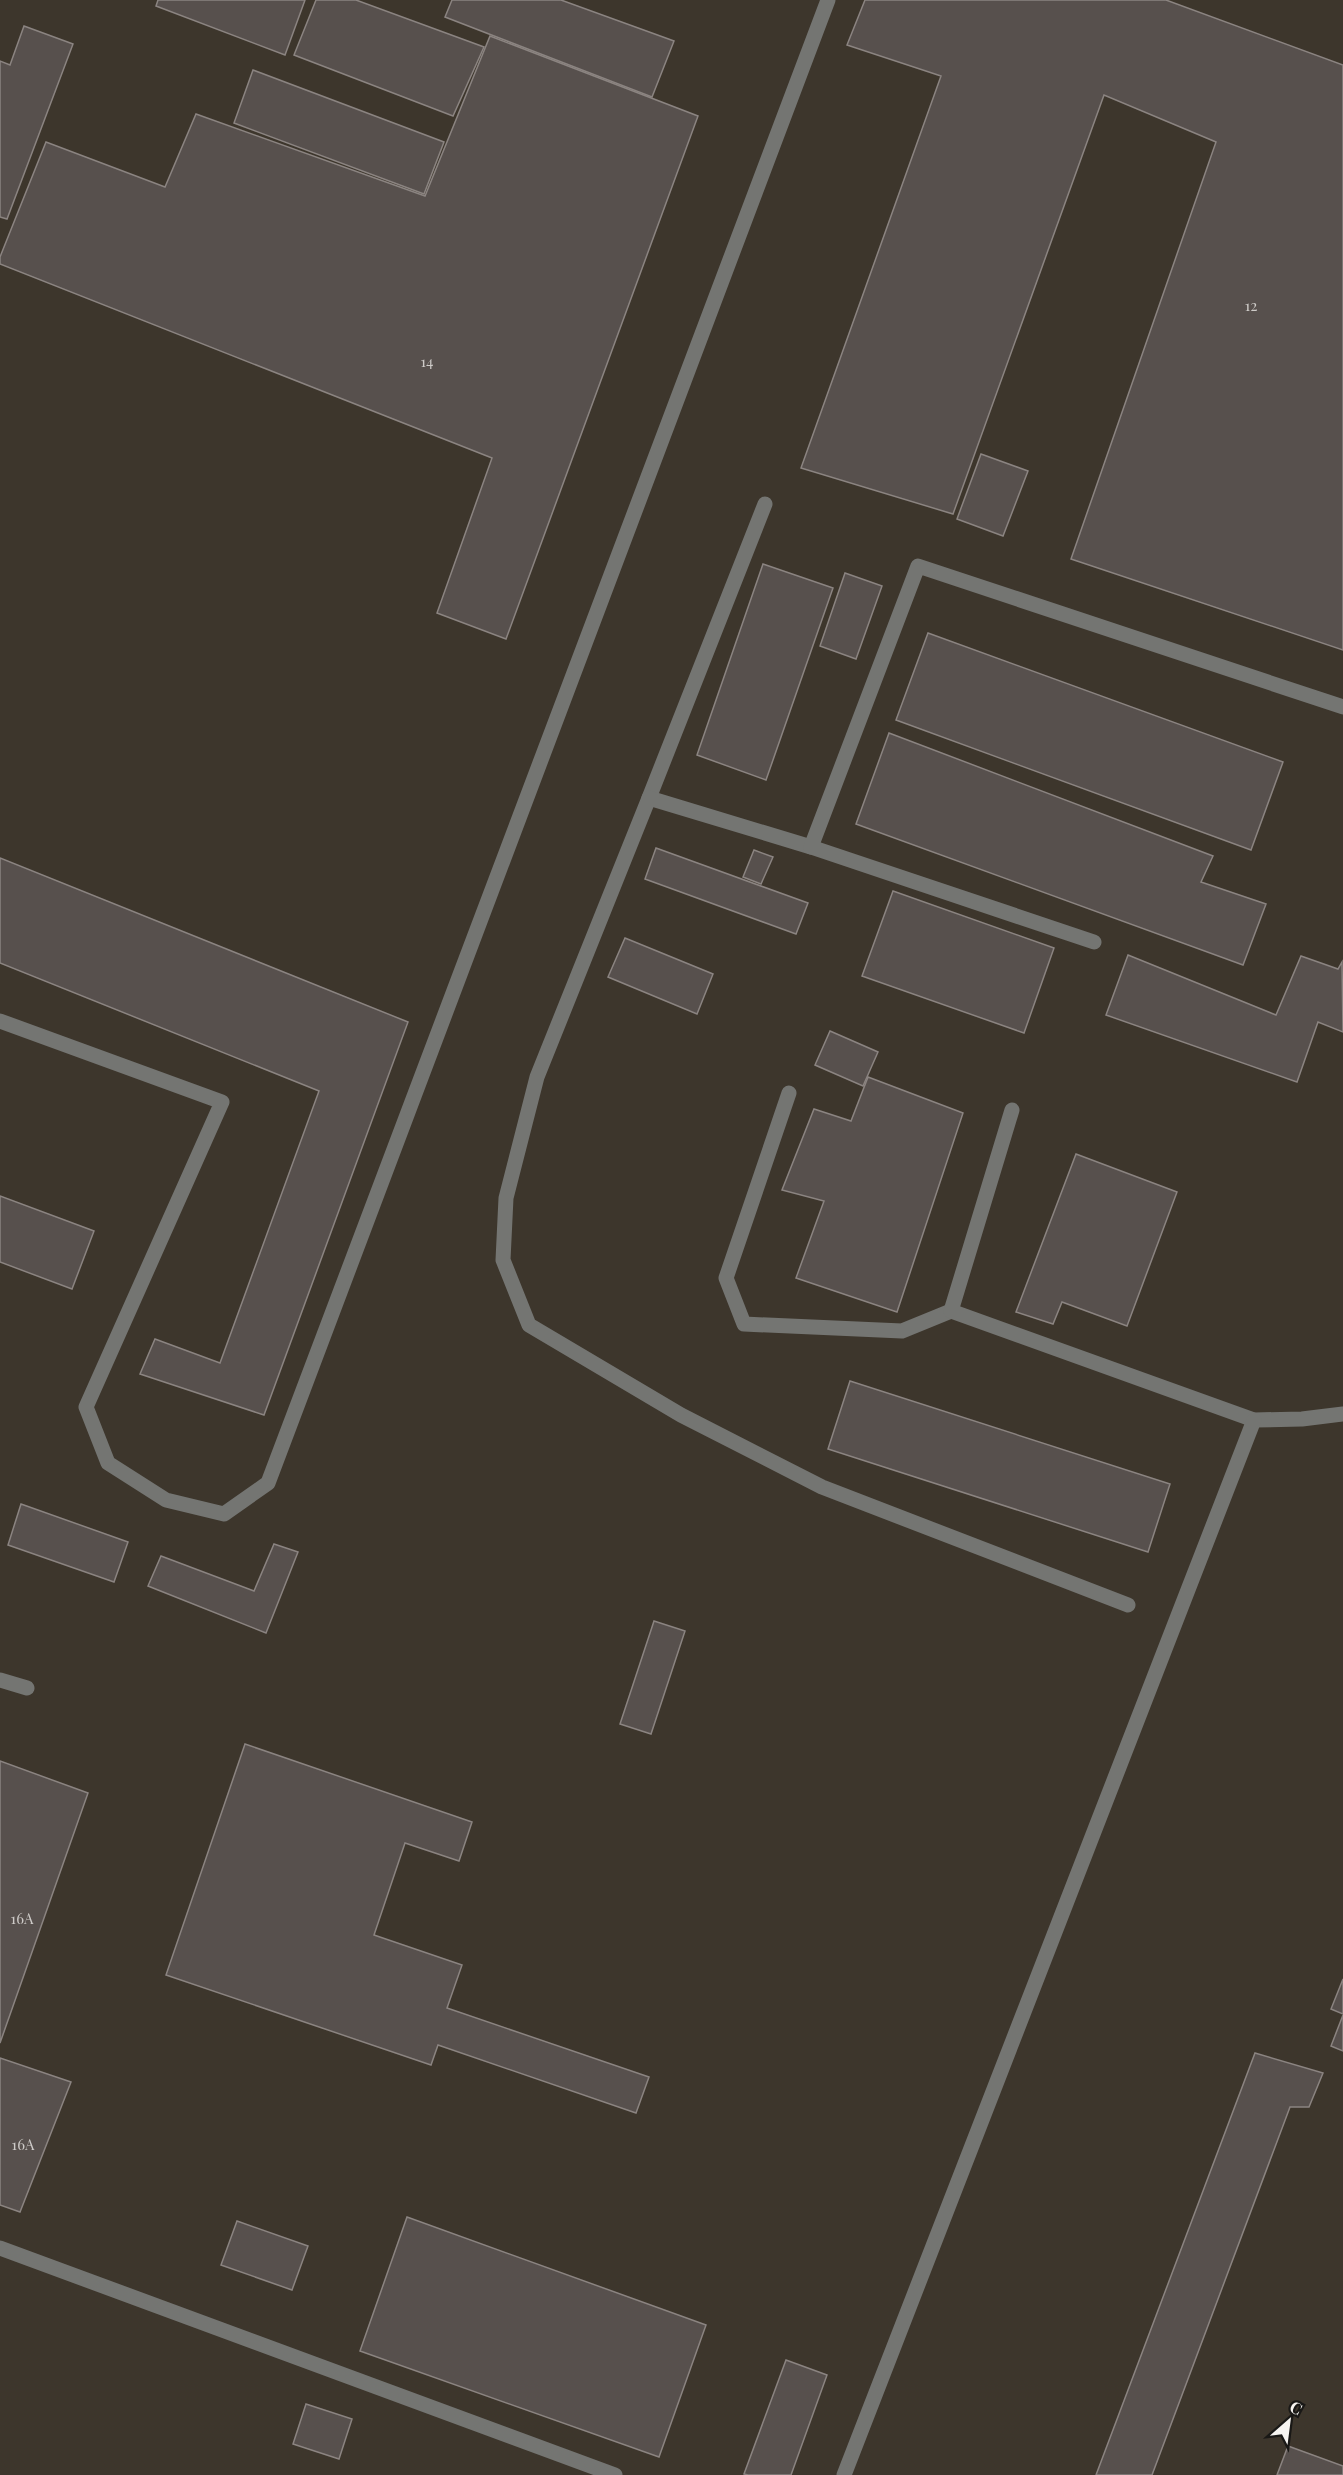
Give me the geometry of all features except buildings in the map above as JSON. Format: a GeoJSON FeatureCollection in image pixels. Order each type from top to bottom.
{"type":"FeatureCollection","features":[{"type":"Feature","properties":{"kind":"lane"},"geometry":{"type":"LineString","coordinates":[[0,1021],[222,1102],[86,1407],[108,1463],[166,1500],[224,1514],[268,1483],[828,0]]}},
{"type":"Feature","properties":{"kind":"lane"},"geometry":{"type":"LineString","coordinates":[[765,504],[537,1077],[506,1198],[503,1260],[529,1325],[681,1416],[822,1487],[1128,1605]]}},
{"type":"Feature","properties":{"kind":"lane"},"geometry":{"type":"LineString","coordinates":[[811,847],[918,566],[1343,707]]}},
{"type":"Feature","properties":{"kind":"lane"},"geometry":{"type":"LineString","coordinates":[[649,798],[811,847],[1094,942]]}},
{"type":"Feature","properties":{"kind":"lane"},"geometry":{"type":"LineString","coordinates":[[789,1093],[726,1278],[744,1324],[902,1331],[951,1311],[1254,1420],[1302,1419],[1343,1414]]}},
{"type":"Feature","properties":{"kind":"lane"},"geometry":{"type":"LineString","coordinates":[[951,1311],[1012,1110]]}},
{"type":"Feature","properties":{"kind":"lane"},"geometry":{"type":"LineString","coordinates":[[844,2475],[1254,1420]]}},
{"type":"Feature","properties":{"kind":"lane"},"geometry":{"type":"LineString","coordinates":[[0,1680],[27,1688]]}},
{"type":"Feature","properties":{"kind":"lane"},"geometry":{"type":"LineString","coordinates":[[0,2248],[615,2475]]}},
{"type":"Feature","properties":{"kind":"shaded area"},"geometry":{"type":"Polygon","coordinates":[[[0,0],[1343,0],[1343,2475],[0,2475],[0,0]]]}}]}
